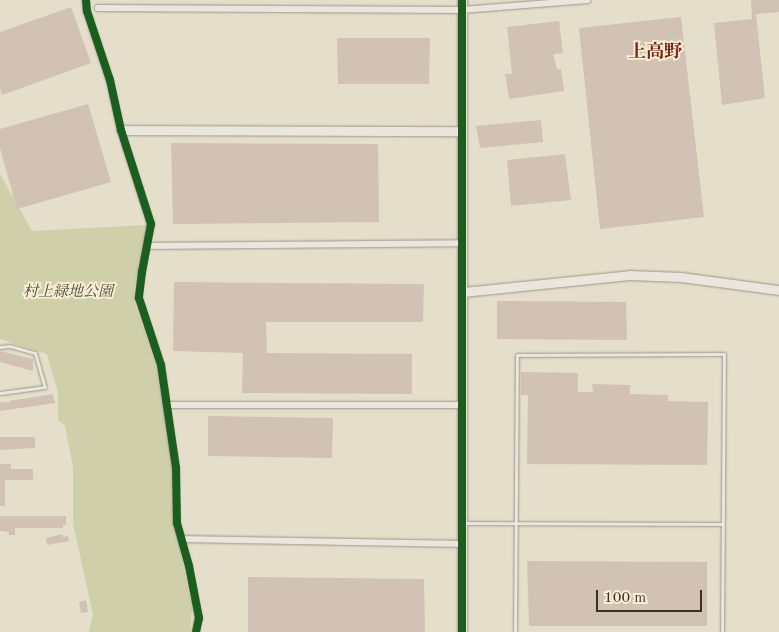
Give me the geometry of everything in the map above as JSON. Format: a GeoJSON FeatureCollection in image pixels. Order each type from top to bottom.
{"type":"FeatureCollection","features":[{"type":"Feature","properties":{"kind":"street"},"geometry":{"type":"LineString","coordinates":[[86,0],[87,11],[110,80],[121,130],[151,224],[139,298],[141,310],[160,365],[176,468],[177,522],[199,618],[196,632]]}},
{"type":"Feature","properties":{"kind":"street"},"geometry":{"type":"LineString","coordinates":[[98,8],[462,5],[588,0]]}},
{"type":"Feature","properties":{"kind":"street"},"geometry":{"type":"LineString","coordinates":[[462,5],[460,131],[463,292],[462,632]]}},
{"type":"Feature","properties":{"kind":"street"},"geometry":{"type":"LineString","coordinates":[[121,130],[460,131]]}},
{"type":"Feature","properties":{"kind":"street"},"geometry":{"type":"LineString","coordinates":[[147,246],[462,243]]}},
{"type":"Feature","properties":{"kind":"street"},"geometry":{"type":"LineString","coordinates":[[463,292],[629,275],[680,277],[779,290]]}},
{"type":"Feature","properties":{"kind":"street"},"geometry":{"type":"LineString","coordinates":[[166,405],[463,405]]}},
{"type":"Feature","properties":{"kind":"street"},"geometry":{"type":"LineString","coordinates":[[182,539],[463,544]]}},
{"type":"Feature","properties":{"kind":"lane"},"geometry":{"type":"LineString","coordinates":[[0,347],[10,346],[34,354],[45,387],[0,394]]}},
{"type":"Feature","properties":{"kind":"lane"},"geometry":{"type":"LineString","coordinates":[[515,632],[517,355],[724,354],[722,632]]}},
{"type":"Feature","properties":{"kind":"lane"},"geometry":{"type":"LineString","coordinates":[[463,523],[722,524]]}},
{"type":"Feature","properties":{"kind":"green space","name":"村上緑地公園"},"geometry":{"type":"Polygon","coordinates":[[[0,174],[32,231],[147,225],[134,288],[134,301],[155,363],[171,448],[172,514],[192,608],[190,632],[89,632],[93,615],[73,523],[73,467],[65,426],[58,420],[58,392],[47,354],[0,339],[0,174]]]}},
{"type":"Feature","properties":{"kind":"building"},"geometry":{"type":"Polygon","coordinates":[[[751,0],[779,0],[779,12],[756,14],[765,98],[722,105],[714,23],[752,19],[751,0]]]}},
{"type":"Feature","properties":{"kind":"building"},"geometry":{"type":"Polygon","coordinates":[[[71,7],[91,63],[2,95],[0,88],[0,32],[71,7]]]}},
{"type":"Feature","properties":{"kind":"building"},"geometry":{"type":"Polygon","coordinates":[[[681,17],[704,217],[600,229],[579,28],[681,17]]]}},
{"type":"Feature","properties":{"kind":"building"},"geometry":{"type":"Polygon","coordinates":[[[559,21],[563,53],[553,54],[557,69],[561,69],[564,91],[509,99],[505,74],[512,74],[507,27],[559,21]]]}},
{"type":"Feature","properties":{"kind":"building"},"geometry":{"type":"Polygon","coordinates":[[[337,38],[430,38],[429,84],[338,84],[337,38]]]}},
{"type":"Feature","properties":{"kind":"building"},"geometry":{"type":"Polygon","coordinates":[[[88,104],[111,182],[17,209],[0,148],[0,129],[88,104]]]}},
{"type":"Feature","properties":{"kind":"building"},"geometry":{"type":"Polygon","coordinates":[[[541,120],[543,142],[480,148],[476,126],[541,120]]]}},
{"type":"Feature","properties":{"kind":"building"},"geometry":{"type":"Polygon","coordinates":[[[171,143],[378,144],[379,222],[173,224],[171,143]]]}},
{"type":"Feature","properties":{"kind":"building"},"geometry":{"type":"Polygon","coordinates":[[[565,154],[571,200],[511,206],[507,160],[565,154]]]}},
{"type":"Feature","properties":{"kind":"building"},"geometry":{"type":"Polygon","coordinates":[[[174,282],[424,284],[423,322],[266,322],[267,353],[412,354],[412,394],[242,393],[243,353],[173,351],[174,282]]]}},
{"type":"Feature","properties":{"kind":"building"},"geometry":{"type":"Polygon","coordinates":[[[497,301],[626,302],[627,340],[497,339],[497,301]]]}},
{"type":"Feature","properties":{"kind":"building"},"geometry":{"type":"Polygon","coordinates":[[[0,351],[33,359],[33,371],[0,362],[0,351]]]}},
{"type":"Feature","properties":{"kind":"building"},"geometry":{"type":"Polygon","coordinates":[[[521,372],[578,373],[578,392],[593,392],[592,384],[630,385],[630,394],[668,395],[668,401],[708,402],[707,465],[527,464],[528,395],[521,395],[521,372]]]}},
{"type":"Feature","properties":{"kind":"building"},"geometry":{"type":"Polygon","coordinates":[[[53,394],[55,403],[0,411],[0,402],[10,403],[9,401],[53,394]]]}},
{"type":"Feature","properties":{"kind":"building"},"geometry":{"type":"Polygon","coordinates":[[[208,416],[333,418],[332,458],[208,456],[208,416]]]}},
{"type":"Feature","properties":{"kind":"building"},"geometry":{"type":"Polygon","coordinates":[[[0,437],[35,437],[35,448],[0,450],[0,437]]]}},
{"type":"Feature","properties":{"kind":"building"},"geometry":{"type":"Polygon","coordinates":[[[0,464],[11,464],[11,469],[33,469],[33,480],[5,480],[5,506],[0,506],[0,464]]]}},
{"type":"Feature","properties":{"kind":"building"},"geometry":{"type":"Polygon","coordinates":[[[0,516],[66,516],[66,525],[63,525],[63,528],[15,528],[15,535],[9,535],[9,532],[0,531],[0,516]]]}},
{"type":"Feature","properties":{"kind":"building"},"geometry":{"type":"Polygon","coordinates":[[[63,534],[63,537],[68,536],[69,541],[47,545],[46,538],[63,534]]]}},
{"type":"Feature","properties":{"kind":"building"},"geometry":{"type":"Polygon","coordinates":[[[527,561],[707,562],[707,626],[529,626],[527,561]]]}},
{"type":"Feature","properties":{"kind":"building"},"geometry":{"type":"Polygon","coordinates":[[[248,577],[424,579],[425,632],[248,632],[248,577]]]}},
{"type":"Feature","properties":{"kind":"building"},"geometry":{"type":"Polygon","coordinates":[[[86,600],[88,612],[81,613],[79,602],[86,600]]]}},
{"type":"Feature","properties":{"kind":"cycle path"},"geometry":{"type":"LineString","coordinates":[[86,0],[87,11],[110,80],[121,130],[151,224],[139,298],[161,365],[176,468],[177,523],[189,566],[199,618],[196,632]]}},
{"type":"Feature","properties":{"kind":"cycle path"},"geometry":{"type":"LineString","coordinates":[[462,0],[462,632]]}},
{"type":"Feature","properties":{"kind":"district","name":"上高野"},"geometry":{"type":"Point","coordinates":[655,52]}}]}
